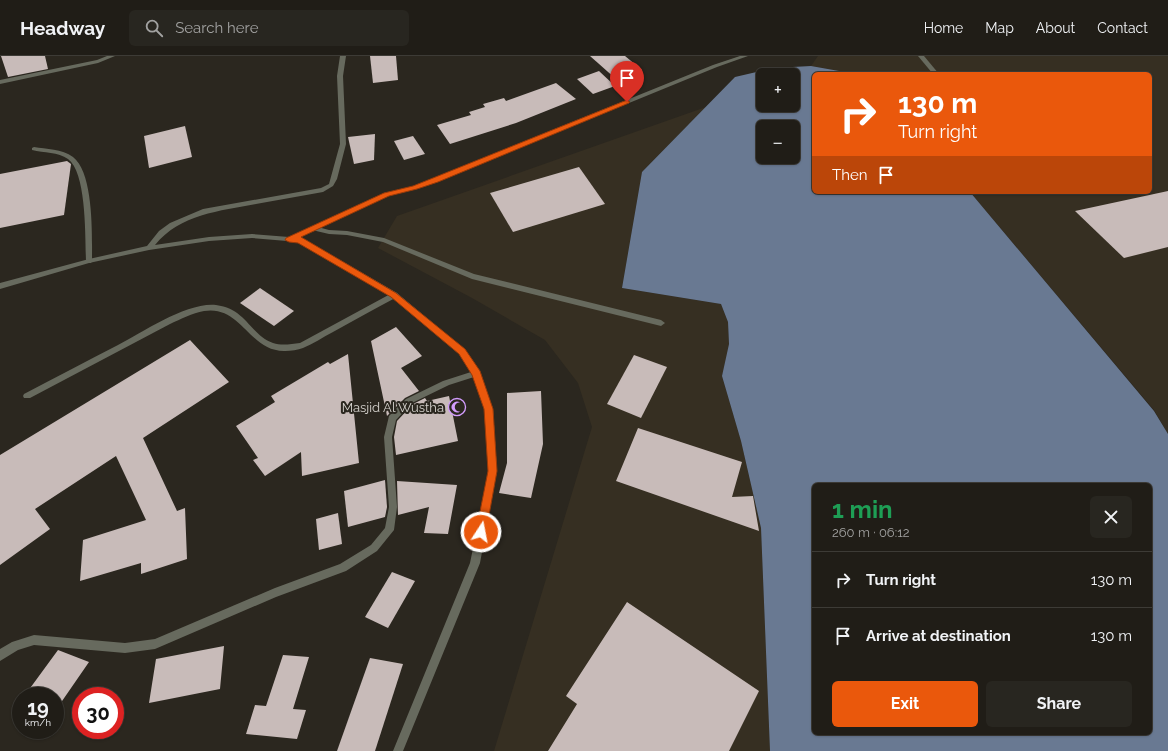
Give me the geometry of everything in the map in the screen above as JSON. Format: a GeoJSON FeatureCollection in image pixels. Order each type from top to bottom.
{"type":"FeatureCollection","features":[{"type":"Feature","properties":{"kind":"street"},"geometry":{"type":"LineString","coordinates":[[0,82],[98,61],[112,56]]}},
{"type":"Feature","properties":{"kind":"street"},"geometry":{"type":"LineString","coordinates":[[149,248],[161,233],[172,225],[205,211],[323,190],[331,185],[343,144],[340,76],[343,56]]}},
{"type":"Feature","properties":{"kind":"street"},"geometry":{"type":"LineString","coordinates":[[289,240],[386,194],[414,188],[436,180],[715,66],[745,56]]}},
{"type":"Feature","properties":{"kind":"street"},"geometry":{"type":"LineString","coordinates":[[920,56],[934,72]]}},
{"type":"Feature","properties":{"kind":"street"},"geometry":{"type":"LineString","coordinates":[[34,149],[56,152],[72,158],[78,166],[86,192],[89,261]]}},
{"type":"Feature","properties":{"kind":"street"},"geometry":{"type":"LineString","coordinates":[[314,228],[329,232],[347,232],[384,240],[472,276],[661,323]]}},
{"type":"Feature","properties":{"kind":"street"},"geometry":{"type":"LineString","coordinates":[[0,286],[89,261],[149,248],[209,239],[244,237],[300,240],[394,295],[462,352],[476,373],[489,409],[493,471],[475,563],[398,751]]}},
{"type":"Feature","properties":{"kind":"street"},"geometry":{"type":"LineString","coordinates":[[27,396],[183,314],[214,308],[225,310],[234,314],[268,346],[288,349],[301,346],[394,295]]}},
{"type":"Feature","properties":{"kind":"street"},"geometry":{"type":"LineString","coordinates":[[0,656],[21,643],[34,640],[125,648],[155,644],[275,593],[344,568],[374,548],[389,530],[393,507],[388,436],[392,418],[409,401],[446,383],[476,373]]}},
{"type":"Feature","properties":{"kind":"shaded area"},"geometry":{"type":"Polygon","coordinates":[[[818,56],[1168,56],[1168,434],[1154,410],[972,194],[1152,194],[1152,72],[845,72],[811,66],[818,56]]]}},
{"type":"Feature","properties":{"kind":"shaded area"},"geometry":{"type":"Polygon","coordinates":[[[706,107],[642,172],[622,288],[721,304],[728,322],[729,344],[722,376],[741,441],[761,528],[770,751],[494,751],[592,427],[578,383],[545,340],[472,298],[378,248],[397,216],[706,107]]]}},
{"type":"Feature","properties":{"kind":"water"},"geometry":{"type":"Polygon","coordinates":[[[811,66],[845,72],[812,72],[812,194],[972,194],[1154,411],[1168,434],[1168,751],[770,751],[761,528],[741,441],[722,376],[729,344],[728,322],[721,304],[622,288],[642,172],[735,77],[756,72],[756,112],[800,112],[800,68],[774,68],[811,66]]]}},
{"type":"Feature","properties":{"kind":"building"},"geometry":{"type":"Polygon","coordinates":[[[1,56],[45,56],[48,69],[8,77],[1,56]]]}},
{"type":"Feature","properties":{"kind":"building"},"geometry":{"type":"Polygon","coordinates":[[[370,56],[396,56],[398,80],[373,83],[370,56]]]}},
{"type":"Feature","properties":{"kind":"building"},"geometry":{"type":"Polygon","coordinates":[[[590,56],[625,56],[642,70],[616,79],[590,56]]]}},
{"type":"Feature","properties":{"kind":"building"},"geometry":{"type":"Polygon","coordinates":[[[599,71],[615,86],[593,94],[577,79],[599,71]]]}},
{"type":"Feature","properties":{"kind":"building"},"geometry":{"type":"Polygon","coordinates":[[[556,83],[576,99],[516,123],[450,144],[437,125],[471,115],[469,112],[485,107],[483,104],[504,98],[506,101],[556,83]]]}},
{"type":"Feature","properties":{"kind":"building"},"geometry":{"type":"Polygon","coordinates":[[[185,126],[192,157],[149,168],[144,136],[185,126]]]}},
{"type":"Feature","properties":{"kind":"building"},"geometry":{"type":"Polygon","coordinates":[[[375,134],[374,160],[354,164],[348,137],[375,134]]]}},
{"type":"Feature","properties":{"kind":"building"},"geometry":{"type":"Polygon","coordinates":[[[413,136],[425,154],[404,160],[394,141],[413,136]]]}},
{"type":"Feature","properties":{"kind":"building"},"geometry":{"type":"Polygon","coordinates":[[[67,161],[71,164],[64,215],[0,228],[0,174],[67,161]]]}},
{"type":"Feature","properties":{"kind":"building"},"geometry":{"type":"Polygon","coordinates":[[[579,167],[605,204],[513,232],[490,193],[579,167]]]}},
{"type":"Feature","properties":{"kind":"building"},"geometry":{"type":"Polygon","coordinates":[[[1168,191],[1168,247],[1124,258],[1075,211],[1168,191]]]}},
{"type":"Feature","properties":{"kind":"building"},"geometry":{"type":"Polygon","coordinates":[[[260,288],[294,311],[274,326],[240,303],[260,288]]]}},
{"type":"Feature","properties":{"kind":"building"},"geometry":{"type":"Polygon","coordinates":[[[396,327],[422,356],[401,368],[419,391],[405,398],[387,416],[371,341],[396,327]]]}},
{"type":"Feature","properties":{"kind":"building"},"geometry":{"type":"Polygon","coordinates":[[[190,340],[229,382],[143,438],[177,511],[185,508],[187,559],[141,574],[141,563],[80,581],[83,540],[146,520],[116,456],[35,509],[50,529],[0,565],[0,455],[190,340]]]}},
{"type":"Feature","properties":{"kind":"building"},"geometry":{"type":"Polygon","coordinates":[[[348,354],[359,463],[302,476],[301,452],[265,476],[253,460],[258,458],[236,426],[275,402],[271,396],[328,362],[330,364],[348,354]]]}},
{"type":"Feature","properties":{"kind":"building"},"geometry":{"type":"Polygon","coordinates":[[[634,355],[667,367],[641,418],[607,404],[634,355]]]}},
{"type":"Feature","properties":{"kind":"building"},"geometry":{"type":"Polygon","coordinates":[[[541,391],[543,444],[531,498],[499,493],[507,463],[507,393],[541,391]]]}},
{"type":"Feature","properties":{"kind":"building"},"geometry":{"type":"Polygon","coordinates":[[[449,396],[458,441],[396,455],[394,437],[397,421],[413,404],[425,398],[427,401],[449,396]]]}},
{"type":"Feature","properties":{"kind":"building"},"geometry":{"type":"Polygon","coordinates":[[[638,428],[742,462],[732,497],[753,496],[759,531],[616,481],[638,428]]]}},
{"type":"Feature","properties":{"kind":"building"},"geometry":{"type":"Polygon","coordinates":[[[385,480],[387,507],[385,517],[348,527],[344,491],[385,480]]]}},
{"type":"Feature","properties":{"kind":"building"},"geometry":{"type":"Polygon","coordinates":[[[397,481],[457,485],[448,534],[424,533],[429,507],[398,515],[397,481]]]}},
{"type":"Feature","properties":{"kind":"building"},"geometry":{"type":"Polygon","coordinates":[[[338,513],[342,544],[319,550],[316,519],[338,513]]]}},
{"type":"Feature","properties":{"kind":"building"},"geometry":{"type":"Polygon","coordinates":[[[392,572],[415,581],[388,628],[365,617],[392,572]]]}},
{"type":"Feature","properties":{"kind":"building"},"geometry":{"type":"Polygon","coordinates":[[[627,602],[759,691],[729,751],[548,751],[577,704],[566,696],[627,602]]]}},
{"type":"Feature","properties":{"kind":"building"},"geometry":{"type":"Polygon","coordinates":[[[224,646],[220,689],[149,703],[156,659],[224,646]]]}},
{"type":"Feature","properties":{"kind":"building"},"geometry":{"type":"Polygon","coordinates":[[[58,650],[89,662],[64,698],[64,687],[31,687],[58,650]]]}},
{"type":"Feature","properties":{"kind":"building"},"geometry":{"type":"Polygon","coordinates":[[[283,655],[309,657],[293,709],[306,710],[297,739],[246,734],[255,705],[266,706],[283,655]]]}},
{"type":"Feature","properties":{"kind":"building"},"geometry":{"type":"Polygon","coordinates":[[[370,658],[403,664],[375,751],[337,751],[370,658]]]}},
{"type":"Feature","properties":{"kind":"place","name":"Masjid Al Wustha"},"geometry":{"type":"Point","coordinates":[457,407]}},
{"type":"Feature","properties":{"kind":"route"},"geometry":{"type":"LineString","coordinates":[[481,532],[493,471],[489,409],[476,373],[462,352],[394,295],[300,240],[289,240],[386,194],[414,188],[436,180],[627,102]]}}]}
